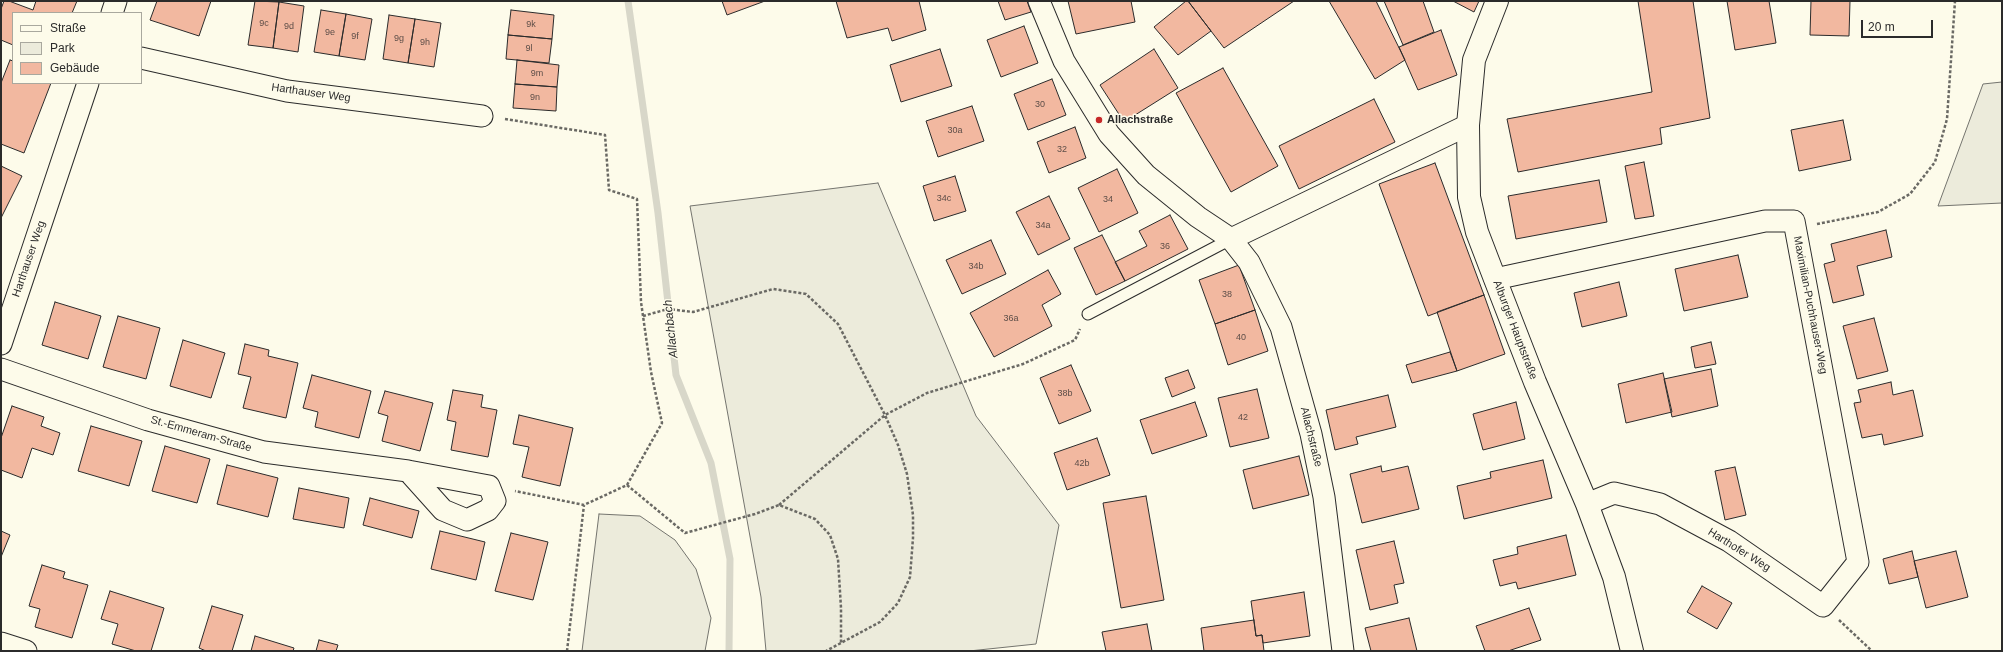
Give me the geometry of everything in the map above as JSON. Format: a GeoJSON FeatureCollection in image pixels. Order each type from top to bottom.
{"type":"FeatureCollection","features":[{"type":"Feature","properties":{"kind":"street"},"geometry":{"type":"LineString","coordinates":[[112,12],[116,1]]}},
{"type":"Feature","properties":{"kind":"street","name":"Allachstraße"},"geometry":{"type":"LineString","coordinates":[[1039,1],[1064,62],[1109,134],[1146,175],[1198,217],[1231,239],[1248,262],[1281,327],[1312,434],[1324,497],[1343,651]]}},
{"type":"Feature","properties":{"kind":"street","name":"Alburger Hauptstraße"},"geometry":{"type":"LineString","coordinates":[[1497,1],[1474,60],[1468,125],[1469,197],[1477,232],[1535,382],[1587,504],[1614,577],[1632,651]]}},
{"type":"Feature","properties":{"kind":"street","name":"Harthauser Weg"},"geometry":{"type":"LineString","coordinates":[[142,58],[287,91],[482,116]]}},
{"type":"Feature","properties":{"kind":"street","name":"Harthauser Weg"},"geometry":{"type":"LineString","coordinates":[[1,344],[88,84]]}},
{"type":"Feature","properties":{"kind":"street"},"geometry":{"type":"LineString","coordinates":[[1231,239],[1468,125]]}},
{"type":"Feature","properties":{"kind":"street","name":"Maximilian-Puchhauser-Weg"},"geometry":{"type":"LineString","coordinates":[[1495,279],[1765,221],[1794,222],[1858,562],[1823,606]]}},
{"type":"Feature","properties":{"kind":"street","name":"St.-Emmeram-Straße"},"geometry":{"type":"LineString","coordinates":[[1,369],[148,420],[264,452],[408,471],[490,486]]}},
{"type":"Feature","properties":{"kind":"street"},"geometry":{"type":"LineString","coordinates":[[408,471],[443,510],[467,520],[488,510],[495,501],[490,486]]}},
{"type":"Feature","properties":{"kind":"street","name":"Harthofer Weg"},"geometry":{"type":"LineString","coordinates":[[1587,504],[1614,493],[1660,504],[1729,542],[1823,606]]}},
{"type":"Feature","properties":{"kind":"street"},"geometry":{"type":"LineString","coordinates":[[1,643],[26,651]]}},
{"type":"Feature","properties":{"kind":"lane"},"geometry":{"type":"LineString","coordinates":[[1088,314],[1231,239]]}},
{"type":"Feature","properties":{"kind":"path"},"geometry":{"type":"LineString","coordinates":[[1795,227],[1878,212],[1910,194],[1935,162],[1947,119],[1955,1]]}},
{"type":"Feature","properties":{"kind":"path"},"geometry":{"type":"LineString","coordinates":[[482,116],[605,135],[609,190],[637,199],[643,316],[650,372],[662,423],[627,485],[584,505],[490,486]]}},
{"type":"Feature","properties":{"kind":"path"},"geometry":{"type":"LineString","coordinates":[[643,316],[668,309],[693,312],[773,289],[806,294],[838,324],[885,415],[898,445],[907,474],[913,515],[913,538],[910,577],[898,603],[880,622],[826,651]]}},
{"type":"Feature","properties":{"kind":"path"},"geometry":{"type":"LineString","coordinates":[[627,485],[685,533],[779,505],[885,415],[927,393],[1023,364],[1075,340],[1088,314]]}},
{"type":"Feature","properties":{"kind":"path"},"geometry":{"type":"LineString","coordinates":[[567,651],[584,505]]}},
{"type":"Feature","properties":{"kind":"path"},"geometry":{"type":"LineString","coordinates":[[779,505],[815,519],[830,535],[838,559],[841,608],[841,644]]}},
{"type":"Feature","properties":{"kind":"path"},"geometry":{"type":"LineString","coordinates":[[1823,606],[1872,651]]}},
{"type":"Feature","properties":{"kind":"green space"},"geometry":{"type":"Polygon","coordinates":[[[2002,82],[2002,203],[1938,206],[1983,84],[2002,82]]]}},
{"type":"Feature","properties":{"kind":"green space"},"geometry":{"type":"Polygon","coordinates":[[[878,183],[976,416],[1059,525],[1036,644],[969,651],[766,651],[761,597],[690,206],[878,183]]]}},
{"type":"Feature","properties":{"kind":"green space"},"geometry":{"type":"Polygon","coordinates":[[[599,514],[640,516],[675,540],[696,569],[711,618],[705,651],[582,651],[599,514]]]}},
{"type":"Feature","properties":{"kind":"building"},"geometry":{"type":"Polygon","coordinates":[[[4,1],[9,1],[33,10],[36,1],[77,1],[72,12],[12,12],[12,45],[1,40],[1,9],[4,1]]]}},
{"type":"Feature","properties":{"kind":"building"},"geometry":{"type":"Polygon","coordinates":[[[157,1],[211,1],[199,36],[150,20],[157,1]]]}},
{"type":"Feature","properties":{"kind":"building"},"geometry":{"type":"Polygon","coordinates":[[[255,1],[279,2],[273,48],[248,45],[255,1]]]}},
{"type":"Feature","properties":{"kind":"building"},"geometry":{"type":"Polygon","coordinates":[[[722,1],[765,1],[727,15],[722,1]]]}},
{"type":"Feature","properties":{"kind":"building"},"geometry":{"type":"Polygon","coordinates":[[[836,1],[919,1],[926,30],[892,41],[888,28],[847,38],[836,1]]]}},
{"type":"Feature","properties":{"kind":"building"},"geometry":{"type":"Polygon","coordinates":[[[998,1],[1027,1],[1031,12],[1005,20],[998,1]]]}},
{"type":"Feature","properties":{"kind":"building"},"geometry":{"type":"Polygon","coordinates":[[[1068,1],[1131,1],[1135,22],[1076,34],[1068,1]]]}},
{"type":"Feature","properties":{"kind":"building"},"geometry":{"type":"Polygon","coordinates":[[[1186,1],[1188,1],[1211,31],[1178,55],[1154,27],[1186,1]]]}},
{"type":"Feature","properties":{"kind":"building"},"geometry":{"type":"Polygon","coordinates":[[[1188,1],[1294,1],[1224,48],[1188,1]]]}},
{"type":"Feature","properties":{"kind":"building"},"geometry":{"type":"Polygon","coordinates":[[[1329,1],[1376,1],[1405,60],[1375,79],[1329,1]]]}},
{"type":"Feature","properties":{"kind":"building"},"geometry":{"type":"Polygon","coordinates":[[[1384,1],[1423,1],[1434,32],[1403,45],[1384,1]]]}},
{"type":"Feature","properties":{"kind":"building"},"geometry":{"type":"Polygon","coordinates":[[[1453,1],[1479,1],[1474,12],[1453,1]]]}},
{"type":"Feature","properties":{"kind":"building"},"geometry":{"type":"Polygon","coordinates":[[[1638,1],[1693,1],[1710,118],[1660,128],[1662,144],[1518,172],[1507,119],[1652,92],[1638,1]]]}},
{"type":"Feature","properties":{"kind":"building"},"geometry":{"type":"Polygon","coordinates":[[[1727,1],[1769,1],[1776,43],[1735,50],[1727,1]]]}},
{"type":"Feature","properties":{"kind":"building"},"geometry":{"type":"Polygon","coordinates":[[[1811,1],[1850,1],[1849,36],[1810,35],[1811,1]]]}},
{"type":"Feature","properties":{"kind":"building"},"geometry":{"type":"Polygon","coordinates":[[[279,2],[304,6],[298,52],[273,48],[279,2]]]}},
{"type":"Feature","properties":{"kind":"building"},"geometry":{"type":"Polygon","coordinates":[[[321,10],[346,14],[339,56],[314,52],[321,10]]]}},
{"type":"Feature","properties":{"kind":"building"},"geometry":{"type":"Polygon","coordinates":[[[511,10],[554,15],[552,39],[508,35],[511,10]]]}},
{"type":"Feature","properties":{"kind":"building"},"geometry":{"type":"Polygon","coordinates":[[[346,14],[372,19],[365,60],[339,56],[346,14]]]}},
{"type":"Feature","properties":{"kind":"building"},"geometry":{"type":"Polygon","coordinates":[[[389,15],[415,19],[408,63],[383,59],[389,15]]]}},
{"type":"Feature","properties":{"kind":"building"},"geometry":{"type":"Polygon","coordinates":[[[415,19],[441,23],[434,67],[408,63],[415,19]]]}},
{"type":"Feature","properties":{"kind":"building"},"geometry":{"type":"Polygon","coordinates":[[[1024,26],[1038,63],[1001,77],[987,40],[1024,26]]]}},
{"type":"Feature","properties":{"kind":"building"},"geometry":{"type":"Polygon","coordinates":[[[1441,30],[1457,75],[1418,90],[1399,47],[1441,30]]]}},
{"type":"Feature","properties":{"kind":"building"},"geometry":{"type":"Polygon","coordinates":[[[508,35],[552,39],[549,63],[506,59],[508,35]]]}},
{"type":"Feature","properties":{"kind":"building"},"geometry":{"type":"Polygon","coordinates":[[[940,49],[952,86],[901,102],[890,65],[940,49]]]}},
{"type":"Feature","properties":{"kind":"building"},"geometry":{"type":"Polygon","coordinates":[[[1154,49],[1178,88],[1124,122],[1100,85],[1154,49]]]}},
{"type":"Feature","properties":{"kind":"building"},"geometry":{"type":"Polygon","coordinates":[[[10,60],[12,61],[12,84],[51,84],[24,153],[1,144],[1,83],[10,60]]]}},
{"type":"Feature","properties":{"kind":"building"},"geometry":{"type":"Polygon","coordinates":[[[517,60],[559,65],[557,87],[515,84],[517,60]]]}},
{"type":"Feature","properties":{"kind":"building"},"geometry":{"type":"Polygon","coordinates":[[[1223,68],[1278,166],[1231,192],[1176,93],[1223,68]]]}},
{"type":"Feature","properties":{"kind":"building"},"geometry":{"type":"Polygon","coordinates":[[[1052,79],[1066,115],[1028,130],[1014,94],[1052,79]]]}},
{"type":"Feature","properties":{"kind":"building"},"geometry":{"type":"Polygon","coordinates":[[[515,84],[557,87],[556,111],[513,108],[515,84]]]}},
{"type":"Feature","properties":{"kind":"building"},"geometry":{"type":"Polygon","coordinates":[[[1374,99],[1395,142],[1299,189],[1279,146],[1374,99]]]}},
{"type":"Feature","properties":{"kind":"building"},"geometry":{"type":"Polygon","coordinates":[[[972,106],[984,141],[938,157],[926,121],[972,106]]]}},
{"type":"Feature","properties":{"kind":"building"},"geometry":{"type":"Polygon","coordinates":[[[1843,120],[1851,160],[1799,171],[1791,130],[1843,120]]]}},
{"type":"Feature","properties":{"kind":"building"},"geometry":{"type":"Polygon","coordinates":[[[1075,127],[1086,158],[1049,173],[1037,142],[1075,127]]]}},
{"type":"Feature","properties":{"kind":"building"},"geometry":{"type":"Polygon","coordinates":[[[1644,162],[1654,216],[1635,219],[1625,166],[1644,162]]]}},
{"type":"Feature","properties":{"kind":"building"},"geometry":{"type":"Polygon","coordinates":[[[1435,163],[1484,295],[1428,316],[1379,184],[1435,163]]]}},
{"type":"Feature","properties":{"kind":"building"},"geometry":{"type":"Polygon","coordinates":[[[1,166],[22,176],[1,218],[1,166]]]}},
{"type":"Feature","properties":{"kind":"building"},"geometry":{"type":"Polygon","coordinates":[[[1117,169],[1138,213],[1099,232],[1078,188],[1117,169]]]}},
{"type":"Feature","properties":{"kind":"building"},"geometry":{"type":"Polygon","coordinates":[[[955,176],[966,211],[934,221],[923,186],[955,176]]]}},
{"type":"Feature","properties":{"kind":"building"},"geometry":{"type":"Polygon","coordinates":[[[1599,180],[1607,222],[1516,239],[1508,196],[1599,180]]]}},
{"type":"Feature","properties":{"kind":"building"},"geometry":{"type":"Polygon","coordinates":[[[1049,196],[1070,239],[1038,255],[1016,212],[1049,196]]]}},
{"type":"Feature","properties":{"kind":"building"},"geometry":{"type":"Polygon","coordinates":[[[1170,215],[1188,249],[1125,281],[1115,262],[1147,246],[1139,231],[1170,215]]]}},
{"type":"Feature","properties":{"kind":"building"},"geometry":{"type":"Polygon","coordinates":[[[1886,230],[1892,257],[1857,266],[1864,295],[1833,303],[1824,264],[1835,261],[1831,244],[1886,230]]]}},
{"type":"Feature","properties":{"kind":"building"},"geometry":{"type":"Polygon","coordinates":[[[1102,235],[1125,281],[1096,295],[1074,248],[1102,235]]]}},
{"type":"Feature","properties":{"kind":"building"},"geometry":{"type":"Polygon","coordinates":[[[991,240],[1006,274],[962,294],[946,260],[991,240]]]}},
{"type":"Feature","properties":{"kind":"building"},"geometry":{"type":"Polygon","coordinates":[[[1738,255],[1748,297],[1684,311],[1675,269],[1738,255]]]}},
{"type":"Feature","properties":{"kind":"building"},"geometry":{"type":"Polygon","coordinates":[[[1239,265],[1255,310],[1215,324],[1199,280],[1239,265]]]}},
{"type":"Feature","properties":{"kind":"building"},"geometry":{"type":"Polygon","coordinates":[[[1048,270],[1061,294],[1042,305],[1052,326],[994,357],[970,313],[1048,270]]]}},
{"type":"Feature","properties":{"kind":"building"},"geometry":{"type":"Polygon","coordinates":[[[1619,282],[1627,316],[1582,327],[1574,293],[1619,282]]]}},
{"type":"Feature","properties":{"kind":"building"},"geometry":{"type":"Polygon","coordinates":[[[1484,295],[1505,354],[1457,371],[1437,312],[1484,295]]]}},
{"type":"Feature","properties":{"kind":"building"},"geometry":{"type":"Polygon","coordinates":[[[55,302],[101,316],[88,359],[42,345],[55,302]]]}},
{"type":"Feature","properties":{"kind":"building"},"geometry":{"type":"Polygon","coordinates":[[[1255,310],[1268,351],[1228,365],[1215,324],[1255,310]]]}},
{"type":"Feature","properties":{"kind":"building"},"geometry":{"type":"Polygon","coordinates":[[[118,316],[160,328],[146,379],[103,367],[118,316]]]}},
{"type":"Feature","properties":{"kind":"building"},"geometry":{"type":"Polygon","coordinates":[[[1874,318],[1888,371],[1857,379],[1843,326],[1874,318]]]}},
{"type":"Feature","properties":{"kind":"building"},"geometry":{"type":"Polygon","coordinates":[[[183,340],[225,353],[211,398],[170,386],[183,340]]]}},
{"type":"Feature","properties":{"kind":"building"},"geometry":{"type":"Polygon","coordinates":[[[1711,342],[1716,364],[1695,368],[1691,347],[1711,342]]]}},
{"type":"Feature","properties":{"kind":"building"},"geometry":{"type":"Polygon","coordinates":[[[245,344],[269,350],[268,356],[298,363],[286,418],[243,408],[251,377],[238,374],[245,344]]]}},
{"type":"Feature","properties":{"kind":"building"},"geometry":{"type":"Polygon","coordinates":[[[1450,352],[1457,371],[1412,383],[1406,365],[1450,352]]]}},
{"type":"Feature","properties":{"kind":"building"},"geometry":{"type":"Polygon","coordinates":[[[1071,365],[1091,411],[1059,424],[1040,378],[1071,365]]]}},
{"type":"Feature","properties":{"kind":"building"},"geometry":{"type":"Polygon","coordinates":[[[1711,369],[1718,406],[1672,417],[1664,379],[1711,369]]]}},
{"type":"Feature","properties":{"kind":"building"},"geometry":{"type":"Polygon","coordinates":[[[1188,370],[1195,388],[1172,397],[1165,378],[1188,370]]]}},
{"type":"Feature","properties":{"kind":"building"},"geometry":{"type":"Polygon","coordinates":[[[1663,373],[1672,412],[1626,423],[1618,384],[1663,373]]]}},
{"type":"Feature","properties":{"kind":"building"},"geometry":{"type":"Polygon","coordinates":[[[312,375],[371,391],[359,438],[315,427],[318,412],[303,408],[312,375]]]}},
{"type":"Feature","properties":{"kind":"building"},"geometry":{"type":"Polygon","coordinates":[[[1891,382],[1893,395],[1913,390],[1923,436],[1884,445],[1882,434],[1862,438],[1854,403],[1861,402],[1858,390],[1891,382]]]}},
{"type":"Feature","properties":{"kind":"building"},"geometry":{"type":"Polygon","coordinates":[[[1257,389],[1269,438],[1230,447],[1218,398],[1257,389]]]}},
{"type":"Feature","properties":{"kind":"building"},"geometry":{"type":"Polygon","coordinates":[[[453,390],[483,395],[481,407],[497,410],[488,457],[451,450],[456,422],[447,420],[453,390]]]}},
{"type":"Feature","properties":{"kind":"building"},"geometry":{"type":"Polygon","coordinates":[[[385,391],[433,403],[420,451],[382,441],[388,416],[378,413],[385,391]]]}},
{"type":"Feature","properties":{"kind":"building"},"geometry":{"type":"Polygon","coordinates":[[[1388,395],[1396,427],[1356,437],[1358,444],[1335,450],[1326,410],[1388,395]]]}},
{"type":"Feature","properties":{"kind":"building"},"geometry":{"type":"Polygon","coordinates":[[[1195,402],[1207,436],[1152,454],[1140,420],[1195,402]]]}},
{"type":"Feature","properties":{"kind":"building"},"geometry":{"type":"Polygon","coordinates":[[[1516,402],[1525,439],[1483,450],[1473,414],[1516,402]]]}},
{"type":"Feature","properties":{"kind":"building"},"geometry":{"type":"Polygon","coordinates":[[[12,406],[44,417],[41,426],[60,433],[53,455],[32,448],[22,478],[1,470],[1,438],[12,406]]]}},
{"type":"Feature","properties":{"kind":"building"},"geometry":{"type":"Polygon","coordinates":[[[519,415],[573,428],[560,486],[522,477],[529,447],[513,444],[519,415]]]}},
{"type":"Feature","properties":{"kind":"building"},"geometry":{"type":"Polygon","coordinates":[[[91,426],[142,441],[129,486],[78,471],[91,426]]]}},
{"type":"Feature","properties":{"kind":"building"},"geometry":{"type":"Polygon","coordinates":[[[1097,438],[1110,475],[1067,490],[1054,453],[1097,438]]]}},
{"type":"Feature","properties":{"kind":"building"},"geometry":{"type":"Polygon","coordinates":[[[165,446],[210,459],[197,503],[152,491],[165,446]]]}},
{"type":"Feature","properties":{"kind":"building"},"geometry":{"type":"Polygon","coordinates":[[[1299,456],[1309,495],[1253,509],[1243,470],[1299,456]]]}},
{"type":"Feature","properties":{"kind":"building"},"geometry":{"type":"Polygon","coordinates":[[[1543,460],[1552,498],[1464,519],[1457,486],[1491,478],[1490,472],[1543,460]]]}},
{"type":"Feature","properties":{"kind":"building"},"geometry":{"type":"Polygon","coordinates":[[[227,465],[278,478],[268,517],[217,504],[227,465]]]}},
{"type":"Feature","properties":{"kind":"building"},"geometry":{"type":"Polygon","coordinates":[[[1381,466],[1382,472],[1408,466],[1419,509],[1362,523],[1350,474],[1381,466]]]}},
{"type":"Feature","properties":{"kind":"building"},"geometry":{"type":"Polygon","coordinates":[[[1735,467],[1746,515],[1725,520],[1715,471],[1735,467]]]}},
{"type":"Feature","properties":{"kind":"building"},"geometry":{"type":"Polygon","coordinates":[[[299,488],[349,498],[344,528],[293,519],[299,488]]]}},
{"type":"Feature","properties":{"kind":"building"},"geometry":{"type":"Polygon","coordinates":[[[1146,496],[1164,600],[1121,608],[1103,503],[1146,496]]]}},
{"type":"Feature","properties":{"kind":"building"},"geometry":{"type":"Polygon","coordinates":[[[370,498],[419,511],[412,538],[363,525],[370,498]]]}},
{"type":"Feature","properties":{"kind":"building"},"geometry":{"type":"Polygon","coordinates":[[[1,531],[10,535],[1,557],[1,531]]]}},
{"type":"Feature","properties":{"kind":"building"},"geometry":{"type":"Polygon","coordinates":[[[440,531],[485,542],[476,580],[431,569],[440,531]]]}},
{"type":"Feature","properties":{"kind":"building"},"geometry":{"type":"Polygon","coordinates":[[[511,533],[548,542],[533,600],[495,591],[511,533]]]}},
{"type":"Feature","properties":{"kind":"building"},"geometry":{"type":"Polygon","coordinates":[[[1566,535],[1576,575],[1518,589],[1516,582],[1500,586],[1493,560],[1518,554],[1517,547],[1566,535]]]}},
{"type":"Feature","properties":{"kind":"building"},"geometry":{"type":"Polygon","coordinates":[[[1394,541],[1404,583],[1394,585],[1398,603],[1370,610],[1356,550],[1394,541]]]}},
{"type":"Feature","properties":{"kind":"building"},"geometry":{"type":"Polygon","coordinates":[[[1912,551],[1918,577],[1889,584],[1883,559],[1912,551]]]}},
{"type":"Feature","properties":{"kind":"building"},"geometry":{"type":"Polygon","coordinates":[[[1956,551],[1968,597],[1926,608],[1914,561],[1956,551]]]}},
{"type":"Feature","properties":{"kind":"building"},"geometry":{"type":"Polygon","coordinates":[[[42,565],[65,572],[63,578],[88,585],[72,638],[35,627],[40,609],[29,606],[42,565]]]}},
{"type":"Feature","properties":{"kind":"building"},"geometry":{"type":"Polygon","coordinates":[[[1702,586],[1732,603],[1717,629],[1687,612],[1702,586]]]}},
{"type":"Feature","properties":{"kind":"building"},"geometry":{"type":"Polygon","coordinates":[[[110,591],[164,608],[151,651],[136,651],[112,644],[118,624],[101,619],[110,591]]]}},
{"type":"Feature","properties":{"kind":"building"},"geometry":{"type":"Polygon","coordinates":[[[1304,592],[1310,636],[1263,643],[1262,635],[1256,636],[1251,601],[1304,592]]]}},
{"type":"Feature","properties":{"kind":"building"},"geometry":{"type":"Polygon","coordinates":[[[212,606],[243,615],[232,651],[206,651],[199,648],[212,606]]]}},
{"type":"Feature","properties":{"kind":"building"},"geometry":{"type":"Polygon","coordinates":[[[1529,608],[1541,640],[1508,651],[1485,651],[1476,626],[1529,608]]]}},
{"type":"Feature","properties":{"kind":"building"},"geometry":{"type":"Polygon","coordinates":[[[1409,618],[1417,651],[1371,651],[1365,628],[1409,618]]]}},
{"type":"Feature","properties":{"kind":"building"},"geometry":{"type":"Polygon","coordinates":[[[1254,620],[1256,636],[1262,635],[1264,651],[1204,651],[1201,628],[1254,620]]]}},
{"type":"Feature","properties":{"kind":"building"},"geometry":{"type":"Polygon","coordinates":[[[1147,624],[1152,651],[1106,651],[1102,632],[1147,624]]]}},
{"type":"Feature","properties":{"kind":"building"},"geometry":{"type":"Polygon","coordinates":[[[255,636],[294,648],[293,651],[251,651],[255,636]]]}},
{"type":"Feature","properties":{"kind":"building"},"geometry":{"type":"Polygon","coordinates":[[[319,640],[338,645],[336,651],[316,651],[319,640]]]}},
{"type":"Feature","properties":{"kind":"waterway","name":"Allachbach"},"geometry":{"type":"LineString","coordinates":[[628,1],[658,213],[676,375],[711,463],[730,559],[729,651]]}},
{"type":"Feature","properties":{"kind":"place","name":"Allachstraße"},"geometry":{"type":"Point","coordinates":[1099,120]}}]}
